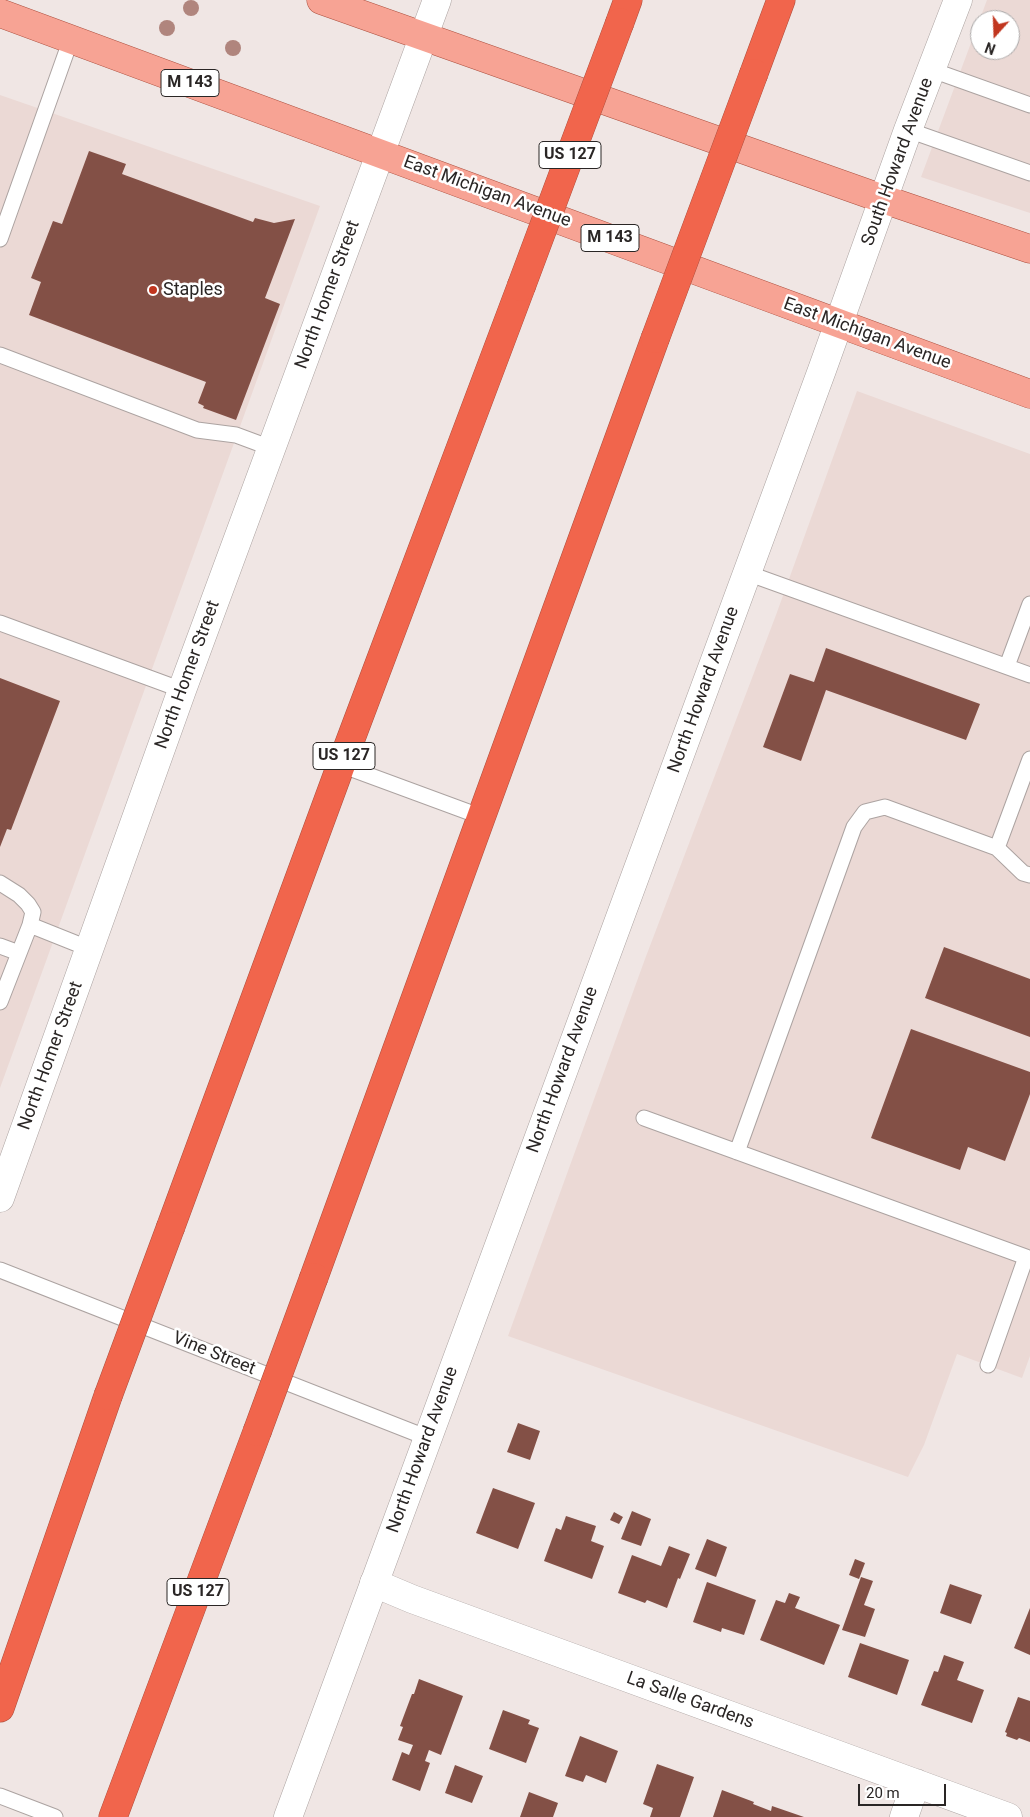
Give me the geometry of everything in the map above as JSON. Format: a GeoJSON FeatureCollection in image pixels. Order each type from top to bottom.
{"type":"FeatureCollection","features":[{"type":"Feature","properties":{"kind":"highway","name":"US 127"},"geometry":{"type":"LineString","coordinates":[[113,1817],[314,1277],[655,339],[781,0]]}},
{"type":"Feature","properties":{"kind":"highway","name":"US 127"},"geometry":{"type":"LineString","coordinates":[[1,1704],[108,1396],[341,765],[624,11]]}},
{"type":"Feature","properties":{"kind":"main road"},"geometry":{"type":"LineString","coordinates":[[321,0],[883,199],[1030,249]]}},
{"type":"Feature","properties":{"kind":"main road","name":"East Michigan Avenue"},"geometry":{"type":"LineString","coordinates":[[0,13],[1030,394]]}},
{"type":"Feature","properties":{"kind":"street","name":"North Homer Street"},"geometry":{"type":"LineString","coordinates":[[1,1193],[182,690],[437,0]]}},
{"type":"Feature","properties":{"kind":"street","name":"South Howard Avenue"},"geometry":{"type":"LineString","coordinates":[[838,324],[908,130],[958,0]]}},
{"type":"Feature","properties":{"kind":"street","name":"North Howard Avenue"},"geometry":{"type":"LineString","coordinates":[[288,1817],[838,324]]}},
{"type":"Feature","properties":{"kind":"street","name":"La Salle Gardens"},"geometry":{"type":"LineString","coordinates":[[374,1583],[412,1599],[1008,1817]]}},
{"type":"Feature","properties":{"kind":"street"},"geometry":{"type":"LineString","coordinates":[[904,1817],[916,1783]]}},
{"type":"Feature","properties":{"kind":"lane"},"geometry":{"type":"LineString","coordinates":[[0,239],[71,38]]}},
{"type":"Feature","properties":{"kind":"lane"},"geometry":{"type":"LineString","coordinates":[[932,70],[1030,105]]}},
{"type":"Feature","properties":{"kind":"lane"},"geometry":{"type":"LineString","coordinates":[[908,130],[1030,173]]}},
{"type":"Feature","properties":{"kind":"lane"},"geometry":{"type":"LineString","coordinates":[[0,355],[197,430],[236,436],[271,448]]}},
{"type":"Feature","properties":{"kind":"lane"},"geometry":{"type":"LineString","coordinates":[[747,573],[1030,675]]}},
{"type":"Feature","properties":{"kind":"lane"},"geometry":{"type":"LineString","coordinates":[[1007,666],[1030,604]]}},
{"type":"Feature","properties":{"kind":"lane"},"geometry":{"type":"LineString","coordinates":[[0,623],[182,690]]}},
{"type":"Feature","properties":{"kind":"lane"},"geometry":{"type":"LineString","coordinates":[[997,848],[1030,759]]}},
{"type":"Feature","properties":{"kind":"lane"},"geometry":{"type":"LineString","coordinates":[[341,765],[482,817]]}},
{"type":"Feature","properties":{"kind":"lane"},"geometry":{"type":"LineString","coordinates":[[737,1152],[854,827],[865,812],[885,807],[997,848],[1023,872],[1030,875]]}},
{"type":"Feature","properties":{"kind":"lane"},"geometry":{"type":"LineString","coordinates":[[0,883],[19,895],[33,912],[30,925],[0,1002]]}},
{"type":"Feature","properties":{"kind":"lane"},"geometry":{"type":"LineString","coordinates":[[0,891],[19,895]]}},
{"type":"Feature","properties":{"kind":"lane"},"geometry":{"type":"LineString","coordinates":[[30,925],[90,949]]}},
{"type":"Feature","properties":{"kind":"lane"},"geometry":{"type":"LineString","coordinates":[[0,946],[19,953]]}},
{"type":"Feature","properties":{"kind":"lane"},"geometry":{"type":"LineString","coordinates":[[644,1118],[737,1152],[1028,1251],[988,1365]]}},
{"type":"Feature","properties":{"kind":"lane","name":"Vine Street"},"geometry":{"type":"LineString","coordinates":[[0,1270],[428,1438]]}},
{"type":"Feature","properties":{"kind":"lane"},"geometry":{"type":"LineString","coordinates":[[0,1796],[55,1817]]}},
{"type":"Feature","properties":{"kind":"shaded area"},"geometry":{"type":"Polygon","coordinates":[[[987,0],[1030,0],[1030,213],[921,177],[970,46],[970,60],[1020,60],[1020,10],[983,10],[987,0]]]}},
{"type":"Feature","properties":{"kind":"shaded area"},"geometry":{"type":"Polygon","coordinates":[[[0,95],[320,206],[0,1088],[0,95]]]}},
{"type":"Feature","properties":{"kind":"shaded area"},"geometry":{"type":"Polygon","coordinates":[[[857,391],[1030,454],[1030,1356],[1022,1378],[957,1354],[924,1445],[908,1477],[508,1336],[645,959],[776,615],[857,391]]]}},
{"type":"Feature","properties":{"kind":"building","name":"Staples"},"geometry":{"type":"Polygon","coordinates":[[[89,151],[126,164],[122,174],[253,222],[255,218],[274,223],[295,219],[265,298],[280,304],[236,420],[203,408],[204,406],[198,403],[206,382],[29,315],[41,282],[31,278],[53,221],[62,224],[89,151]]]}},
{"type":"Feature","properties":{"kind":"building"},"geometry":{"type":"Polygon","coordinates":[[[826,648],[980,704],[966,740],[826,690],[801,761],[763,747],[790,674],[814,682],[826,648]]]}},
{"type":"Feature","properties":{"kind":"building"},"geometry":{"type":"Polygon","coordinates":[[[0,678],[60,701],[11,830],[7,829],[0,847],[0,678]]]}},
{"type":"Feature","properties":{"kind":"building"},"geometry":{"type":"Polygon","coordinates":[[[944,947],[1030,979],[1030,1037],[925,998],[944,947]]]}},
{"type":"Feature","properties":{"kind":"building"},"geometry":{"type":"Polygon","coordinates":[[[911,1029],[1030,1072],[1030,1094],[1005,1161],[968,1147],[960,1170],[871,1138],[911,1029]]]}},
{"type":"Feature","properties":{"kind":"building"},"geometry":{"type":"Polygon","coordinates":[[[518,1423],[540,1431],[530,1460],[507,1452],[518,1423]]]}},
{"type":"Feature","properties":{"kind":"building"},"geometry":{"type":"Polygon","coordinates":[[[493,1488],[535,1503],[518,1549],[476,1533],[493,1488]]]}},
{"type":"Feature","properties":{"kind":"building"},"geometry":{"type":"Polygon","coordinates":[[[632,1511],[651,1519],[641,1546],[621,1539],[632,1511]]]}},
{"type":"Feature","properties":{"kind":"building"},"geometry":{"type":"Polygon","coordinates":[[[614,1512],[623,1517],[619,1524],[610,1520],[614,1512]]]}},
{"type":"Feature","properties":{"kind":"building"},"geometry":{"type":"Polygon","coordinates":[[[566,1516],[596,1526],[591,1541],[604,1546],[592,1579],[544,1561],[556,1528],[561,1530],[566,1516]]]}},
{"type":"Feature","properties":{"kind":"building"},"geometry":{"type":"Polygon","coordinates":[[[707,1539],[727,1547],[716,1577],[695,1569],[707,1539]]]}},
{"type":"Feature","properties":{"kind":"building"},"geometry":{"type":"Polygon","coordinates":[[[669,1546],[690,1554],[680,1579],[678,1578],[667,1608],[647,1600],[645,1603],[618,1593],[632,1555],[661,1566],[669,1546]]]}},
{"type":"Feature","properties":{"kind":"building"},"geometry":{"type":"Polygon","coordinates":[[[855,1559],[865,1563],[859,1579],[849,1575],[855,1559]]]}},
{"type":"Feature","properties":{"kind":"building"},"geometry":{"type":"Polygon","coordinates":[[[861,1577],[873,1581],[864,1605],[875,1609],[865,1637],[842,1630],[861,1577]]]}},
{"type":"Feature","properties":{"kind":"building"},"geometry":{"type":"Polygon","coordinates":[[[707,1582],[756,1600],[744,1635],[722,1628],[721,1632],[693,1622],[707,1582]]]}},
{"type":"Feature","properties":{"kind":"building"},"geometry":{"type":"Polygon","coordinates":[[[950,1584],[982,1595],[971,1624],[940,1613],[950,1584]]]}},
{"type":"Feature","properties":{"kind":"building"},"geometry":{"type":"Polygon","coordinates":[[[789,1593],[800,1597],[795,1608],[840,1625],[824,1665],[760,1640],[776,1600],[785,1603],[789,1593]]]}},
{"type":"Feature","properties":{"kind":"building"},"geometry":{"type":"Polygon","coordinates":[[[1030,1608],[1030,1655],[1014,1648],[1030,1608]]]}},
{"type":"Feature","properties":{"kind":"building"},"geometry":{"type":"Polygon","coordinates":[[[860,1643],[909,1660],[897,1695],[848,1677],[860,1643]]]}},
{"type":"Feature","properties":{"kind":"building"},"geometry":{"type":"Polygon","coordinates":[[[944,1655],[964,1662],[957,1680],[984,1690],[972,1723],[921,1705],[934,1671],[938,1672],[944,1655]]]}},
{"type":"Feature","properties":{"kind":"building"},"geometry":{"type":"Polygon","coordinates":[[[419,1679],[463,1696],[441,1755],[429,1750],[425,1761],[430,1763],[420,1791],[392,1780],[402,1752],[409,1755],[413,1745],[398,1740],[403,1727],[400,1726],[419,1679]]]}},
{"type":"Feature","properties":{"kind":"building"},"geometry":{"type":"Polygon","coordinates":[[[1018,1697],[1030,1701],[1030,1742],[1006,1736],[1007,1733],[1005,1732],[1018,1697]]]}},
{"type":"Feature","properties":{"kind":"building"},"geometry":{"type":"Polygon","coordinates":[[[503,1710],[530,1720],[528,1724],[539,1728],[526,1763],[489,1749],[503,1710]]]}},
{"type":"Feature","properties":{"kind":"building"},"geometry":{"type":"Polygon","coordinates":[[[580,1736],[618,1751],[606,1783],[586,1775],[583,1782],[565,1776],[580,1736]]]}},
{"type":"Feature","properties":{"kind":"building"},"geometry":{"type":"Polygon","coordinates":[[[657,1764],[694,1777],[680,1817],[650,1817],[653,1808],[643,1804],[657,1764]]]}},
{"type":"Feature","properties":{"kind":"building"},"geometry":{"type":"Polygon","coordinates":[[[455,1765],[483,1776],[472,1803],[445,1793],[455,1765]]]}},
{"type":"Feature","properties":{"kind":"building"},"geometry":{"type":"Polygon","coordinates":[[[722,1790],[754,1802],[753,1804],[771,1811],[772,1806],[804,1817],[713,1817],[722,1790]]]}},
{"type":"Feature","properties":{"kind":"building"},"geometry":{"type":"Polygon","coordinates":[[[529,1792],[558,1803],[553,1817],[520,1817],[529,1792]]]}},
{"type":"Feature","properties":{"kind":"place","name":"Staples"},"geometry":{"type":"Point","coordinates":[153,290]}}]}
